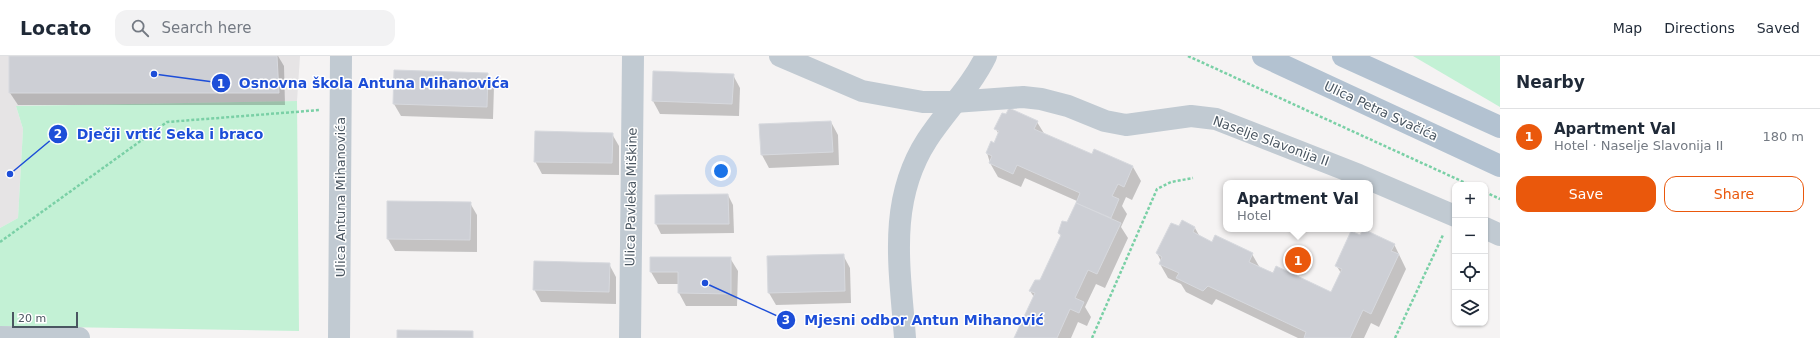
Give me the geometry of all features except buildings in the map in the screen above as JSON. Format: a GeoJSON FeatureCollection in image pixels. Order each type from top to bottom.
{"type":"FeatureCollection","features":[{"type":"Feature","properties":{"kind":"main road","name":"Ulica Petra Svačića"},"geometry":{"type":"LineString","coordinates":[[1262,56],[1500,166]]}},
{"type":"Feature","properties":{"kind":"main road"},"geometry":{"type":"LineString","coordinates":[[1343,56],[1500,128]]}},
{"type":"Feature","properties":{"kind":"street","name":"Ulica Antuna Mihanovića"},"geometry":{"type":"LineString","coordinates":[[340,338],[341,56]]}},
{"type":"Feature","properties":{"kind":"street","name":"Ulica Pavleka Miškine"},"geometry":{"type":"LineString","coordinates":[[630,338],[633,56]]}},
{"type":"Feature","properties":{"kind":"street","name":"Naselje Slavonija II"},"geometry":{"type":"LineString","coordinates":[[780,56],[862,91],[923,102],[954,102],[1002,97],[1041,99],[1068,106],[1105,121],[1126,125],[1191,116],[1216,119],[1371,180]]}},
{"type":"Feature","properties":{"kind":"street"},"geometry":{"type":"LineString","coordinates":[[905,338],[898,242],[900,210],[905,186],[926,142],[954,102],[968,86],[986,56]]}},
{"type":"Feature","properties":{"kind":"street","name":"Naselje Slavonija II"},"geometry":{"type":"LineString","coordinates":[[1373,181],[1452,214]]}},
{"type":"Feature","properties":{"kind":"street"},"geometry":{"type":"LineString","coordinates":[[1488,229],[1500,235]]}},
{"type":"Feature","properties":{"kind":"street"},"geometry":{"type":"LineString","coordinates":[[0,337],[80,338]]}},
{"type":"Feature","properties":{"kind":"path"},"geometry":{"type":"LineString","coordinates":[[1188,56],[1463,182]]}},
{"type":"Feature","properties":{"kind":"path"},"geometry":{"type":"LineString","coordinates":[[0,242],[167,122],[340,109]]}},
{"type":"Feature","properties":{"kind":"path"},"geometry":{"type":"LineString","coordinates":[[1092,338],[1157,189],[1171,182],[1193,178]]}},
{"type":"Feature","properties":{"kind":"path"},"geometry":{"type":"LineString","coordinates":[[1488,193],[1500,199]]}},
{"type":"Feature","properties":{"kind":"path"},"geometry":{"type":"LineString","coordinates":[[1395,338],[1453,218]]}},
{"type":"Feature","properties":{"kind":"shaded area"},"geometry":{"type":"Polygon","coordinates":[[[0,56],[300,56],[297,101],[16,106],[23,129],[18,218],[0,228],[0,56]]]}},
{"type":"Feature","properties":{"kind":"green space"},"geometry":{"type":"Polygon","coordinates":[[[1413,56],[1500,56],[1500,107],[1413,56]]]}},
{"type":"Feature","properties":{"kind":"green space"},"geometry":{"type":"Polygon","coordinates":[[[297,101],[299,331],[0,326],[0,228],[18,218],[23,129],[16,106],[297,101]]]}},
{"type":"Feature","properties":{"kind":"place","name":"Osnovna škola Antuna Mihanovića"},"geometry":{"type":"Point","coordinates":[154,74]}},
{"type":"Feature","properties":{"kind":"place","name":"Dječji vrtić Seka i braco"},"geometry":{"type":"Point","coordinates":[10,174]}},
{"type":"Feature","properties":{"kind":"place","name":"Apartment Val"},"geometry":{"type":"Point","coordinates":[1298,260]}},
{"type":"Feature","properties":{"kind":"place","name":"Mjesni odbor Antun Mihanović"},"geometry":{"type":"Point","coordinates":[705,283]}}]}
